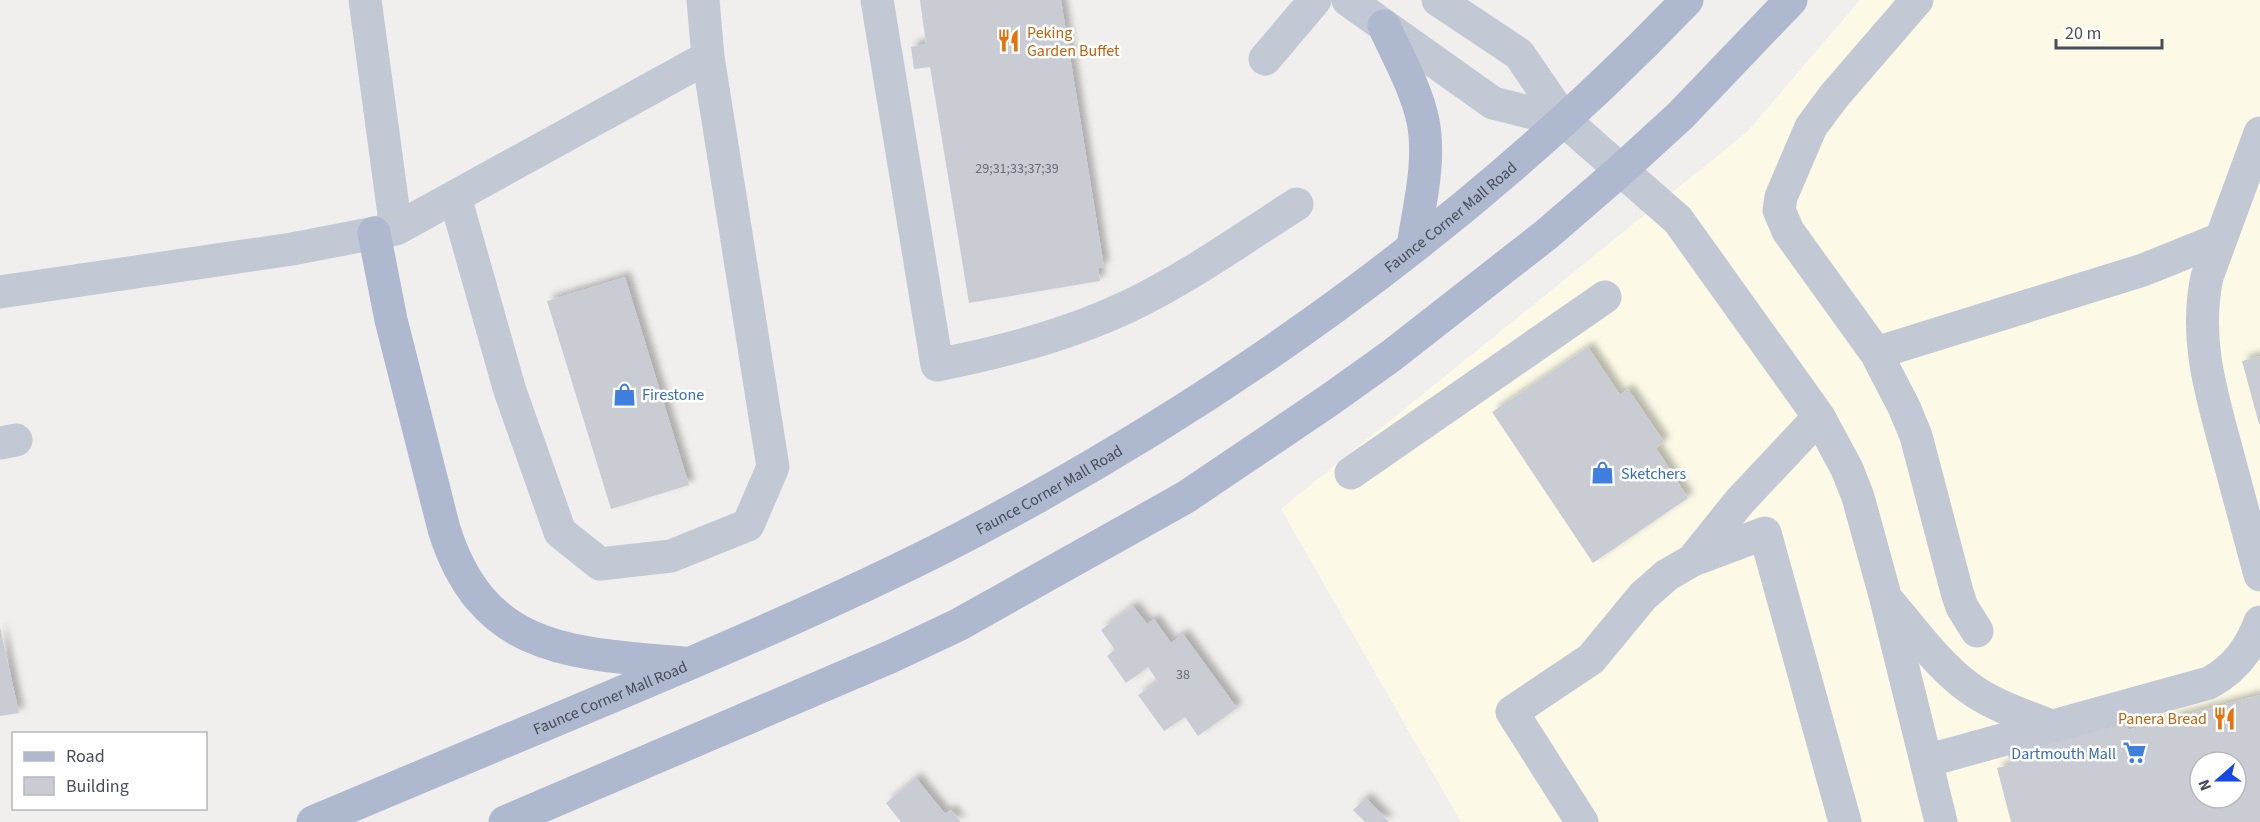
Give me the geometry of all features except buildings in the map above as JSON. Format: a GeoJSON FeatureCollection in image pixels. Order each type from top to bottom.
{"type":"FeatureCollection","features":[{"type":"Feature","properties":{"kind":"main road","name":"Faunce Corner Mall Road"},"geometry":{"type":"LineString","coordinates":[[313,822],[689,664],[848,594],[1026,503],[1109,456],[1193,404],[1274,349],[1413,246],[1566,121],[1687,0]]}},
{"type":"Feature","properties":{"kind":"main road"},"geometry":{"type":"LineString","coordinates":[[505,822],[539,815],[900,653],[958,625],[1186,497],[1391,356],[1537,242],[1681,115],[1791,0]]}},
{"type":"Feature","properties":{"kind":"main road"},"geometry":{"type":"LineString","coordinates":[[1384,26],[1411,85],[1423,121],[1425,157],[1413,246]]}},
{"type":"Feature","properties":{"kind":"main road"},"geometry":{"type":"LineString","coordinates":[[385,231],[392,320],[444,529],[450,549],[469,584],[482,600],[510,626],[545,644],[602,656],[689,664]]}},
{"type":"Feature","properties":{"kind":"lane"},"geometry":{"type":"LineString","coordinates":[[365,0],[385,231]]}},
{"type":"Feature","properties":{"kind":"lane"},"geometry":{"type":"LineString","coordinates":[[455,197],[510,391],[560,532],[600,564],[671,556],[748,525],[773,467],[708,57],[703,0]]}},
{"type":"Feature","properties":{"kind":"lane"},"geometry":{"type":"LineString","coordinates":[[877,0],[937,365],[1021,347],[1060,335],[1130,306],[1171,284],[1297,204]]}},
{"type":"Feature","properties":{"kind":"lane"},"geometry":{"type":"LineString","coordinates":[[1265,59],[1315,0]]}},
{"type":"Feature","properties":{"kind":"lane"},"geometry":{"type":"LineString","coordinates":[[1348,0],[1493,102],[1566,121]]}},
{"type":"Feature","properties":{"kind":"lane"},"geometry":{"type":"LineString","coordinates":[[1438,0],[1519,54],[1566,121],[1678,220],[1818,417],[1847,469],[1858,497],[1886,599],[1941,822]]}},
{"type":"Feature","properties":{"kind":"lane"},"geometry":{"type":"LineString","coordinates":[[1917,0],[1834,96],[1811,127],[1784,185],[1779,210],[1788,231],[1876,353],[1905,407],[1916,436],[1957,592],[1966,614],[1977,631]]}},
{"type":"Feature","properties":{"kind":"lane"},"geometry":{"type":"LineString","coordinates":[[0,292],[292,249],[385,231],[455,197],[708,57]]}},
{"type":"Feature","properties":{"kind":"lane"},"geometry":{"type":"LineString","coordinates":[[2260,134],[2220,238],[2202,300],[2203,356],[2210,390],[2260,575]]}},
{"type":"Feature","properties":{"kind":"lane"},"geometry":{"type":"LineString","coordinates":[[1876,353],[2143,270],[2220,238]]}},
{"type":"Feature","properties":{"kind":"lane"},"geometry":{"type":"LineString","coordinates":[[1351,473],[1605,297]]}},
{"type":"Feature","properties":{"kind":"lane"},"geometry":{"type":"LineString","coordinates":[[1693,560],[1740,501],[1818,417]]}},
{"type":"Feature","properties":{"kind":"lane"},"geometry":{"type":"LineString","coordinates":[[1582,822],[1512,712],[1591,659],[1643,596],[1667,576],[1693,560],[1765,533],[1845,822]]}},
{"type":"Feature","properties":{"kind":"lane"},"geometry":{"type":"LineString","coordinates":[[1886,599],[1940,661],[1969,688],[1986,698],[2051,726]]}},
{"type":"Feature","properties":{"kind":"lane"},"geometry":{"type":"LineString","coordinates":[[1926,761],[2192,688],[2216,679],[2243,656],[2260,622]]}},
{"type":"Feature","properties":{"kind":"shaded area","name":"Dartmouth Mall"},"geometry":{"type":"Polygon","coordinates":[[[1860,0],[2260,0],[2260,822],[1461,822],[1281,509],[1747,132],[1860,0]]]}},
{"type":"Feature","properties":{"kind":"place","name":"Peking Garden Buffet"},"geometry":{"type":"Point","coordinates":[1009,41]}},
{"type":"Feature","properties":{"kind":"place","name":"Firestone"},"geometry":{"type":"Point","coordinates":[624,394]}},
{"type":"Feature","properties":{"kind":"place","name":"Sketchers"},"geometry":{"type":"Point","coordinates":[1603,473]}},
{"type":"Feature","properties":{"kind":"place","name":"Panera Bread"},"geometry":{"type":"Point","coordinates":[2225,718]}},
{"type":"Feature","properties":{"kind":"place","name":"Dartmouth Mall"},"geometry":{"type":"Point","coordinates":[2134,753]}}]}
